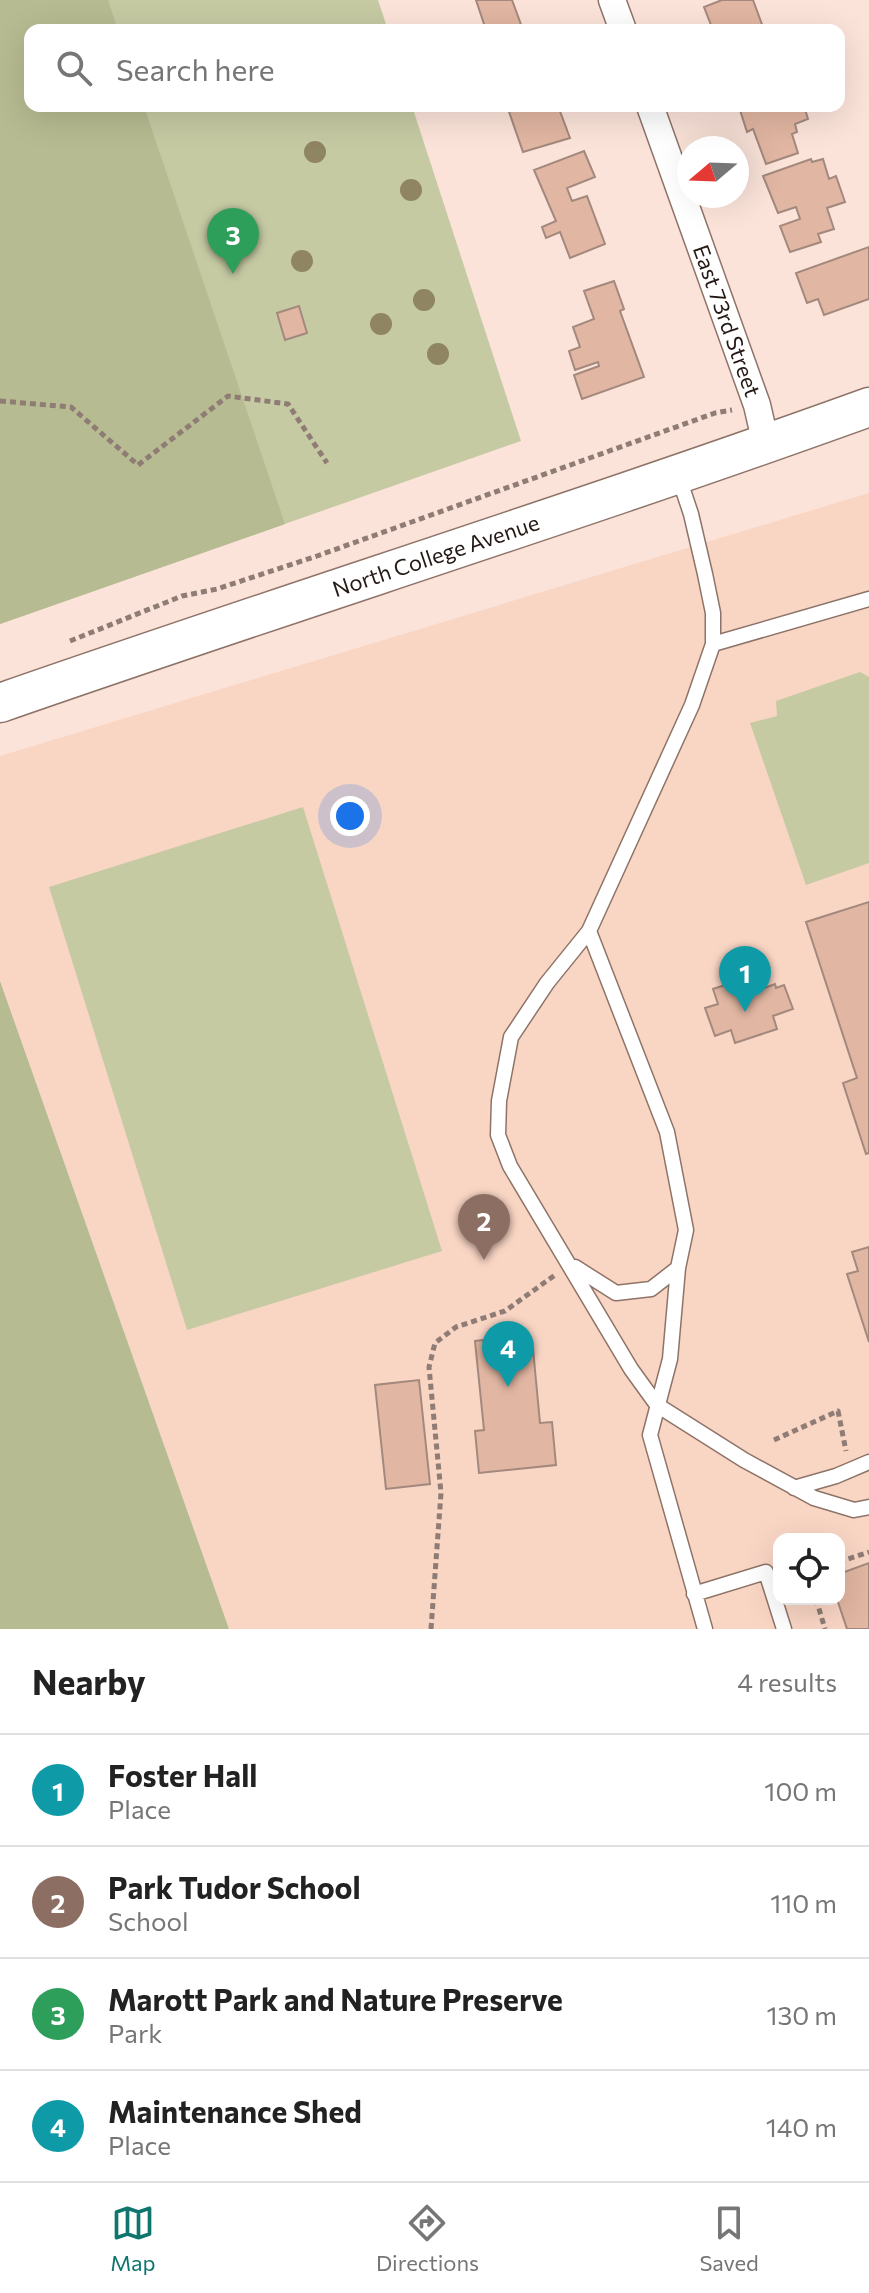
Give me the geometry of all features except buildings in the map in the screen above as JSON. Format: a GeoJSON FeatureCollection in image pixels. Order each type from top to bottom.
{"type":"FeatureCollection","features":[{"type":"Feature","properties":{"kind":"main road","name":"North College Avenue"},"geometry":{"type":"LineString","coordinates":[[0,703],[869,407]]}},
{"type":"Feature","properties":{"kind":"street"},"geometry":{"type":"LineString","coordinates":[[612,0],[621,24]]}},
{"type":"Feature","properties":{"kind":"street","name":"East 73rd Street"},"geometry":{"type":"LineString","coordinates":[[652,112],[757,405],[766,444]]}},
{"type":"Feature","properties":{"kind":"lane"},"geometry":{"type":"LineString","coordinates":[[678,474],[691,514],[713,613],[713,644],[692,705],[589,931],[547,983],[511,1037],[499,1101],[498,1135],[510,1166],[631,1369],[657,1405],[744,1460],[814,1498],[854,1510],[869,1507]]}},
{"type":"Feature","properties":{"kind":"lane"},"geometry":{"type":"LineString","coordinates":[[713,644],[869,599]]}},
{"type":"Feature","properties":{"kind":"lane"},"geometry":{"type":"LineString","coordinates":[[589,931],[667,1132],[686,1230],[678,1268],[670,1359],[650,1435],[705,1629]]}},
{"type":"Feature","properties":{"kind":"lane"},"geometry":{"type":"LineString","coordinates":[[571,1264],[616,1293],[651,1289],[678,1268]]}},
{"type":"Feature","properties":{"kind":"lane"},"geometry":{"type":"LineString","coordinates":[[794,1488],[836,1476],[869,1462]]}},
{"type":"Feature","properties":{"kind":"lane"},"geometry":{"type":"LineString","coordinates":[[694,1594],[766,1572],[784,1629]]}},
{"type":"Feature","properties":{"kind":"path"},"geometry":{"type":"LineString","coordinates":[[0,401],[71,407],[138,465],[228,396],[288,404],[327,463]]}},
{"type":"Feature","properties":{"kind":"path"},"geometry":{"type":"LineString","coordinates":[[60,646],[182,596],[217,589],[317,556],[715,413],[757,405]]}},
{"type":"Feature","properties":{"kind":"path"},"geometry":{"type":"LineString","coordinates":[[431,1629],[441,1493],[429,1367],[435,1343],[456,1327],[505,1311],[571,1264]]}},
{"type":"Feature","properties":{"kind":"path"},"geometry":{"type":"LineString","coordinates":[[774,1440],[838,1411],[846,1451],[858,1446]]}},
{"type":"Feature","properties":{"kind":"path"},"geometry":{"type":"LineString","coordinates":[[845,1560],[869,1552]]}},
{"type":"Feature","properties":{"kind":"path"},"geometry":{"type":"LineString","coordinates":[[818,1605],[825,1629]]}},
{"type":"Feature","properties":{"kind":"shaded area"},"geometry":{"type":"Polygon","coordinates":[[[869,493],[869,1629],[229,1629],[0,981],[0,756],[869,493]]]}},
{"type":"Feature","properties":{"kind":"green space"},"geometry":{"type":"Polygon","coordinates":[[[0,0],[378,0],[386,24],[24,24],[24,112],[414,112],[521,441],[0,624],[0,0]]]}},
{"type":"Feature","properties":{"kind":"green space"},"geometry":{"type":"Polygon","coordinates":[[[0,0],[108,0],[116,24],[24,24],[24,112],[146,112],[285,524],[0,624],[0,0]]]}},
{"type":"Feature","properties":{"kind":"green space"},"geometry":{"type":"Polygon","coordinates":[[[860,672],[869,677],[869,863],[806,885],[750,723],[777,716],[776,701],[860,672]]]}},
{"type":"Feature","properties":{"kind":"green space"},"geometry":{"type":"Polygon","coordinates":[[[303,807],[442,1251],[187,1330],[49,887],[303,807]]]}},
{"type":"Feature","properties":{"kind":"green space"},"geometry":{"type":"Polygon","coordinates":[[[0,981],[229,1629],[0,1629],[0,981]]]}},
{"type":"Feature","properties":{"kind":"place","name":"Marott Park and Nature Preserve"},"geometry":{"type":"Point","coordinates":[233,274]}},
{"type":"Feature","properties":{"kind":"place","name":"Foster Hall"},"geometry":{"type":"Point","coordinates":[745,1012]}},
{"type":"Feature","properties":{"kind":"place","name":"Park Tudor School"},"geometry":{"type":"Point","coordinates":[484,1260]}},
{"type":"Feature","properties":{"kind":"place","name":"Maintenance Shed"},"geometry":{"type":"Point","coordinates":[508,1387]}}]}
